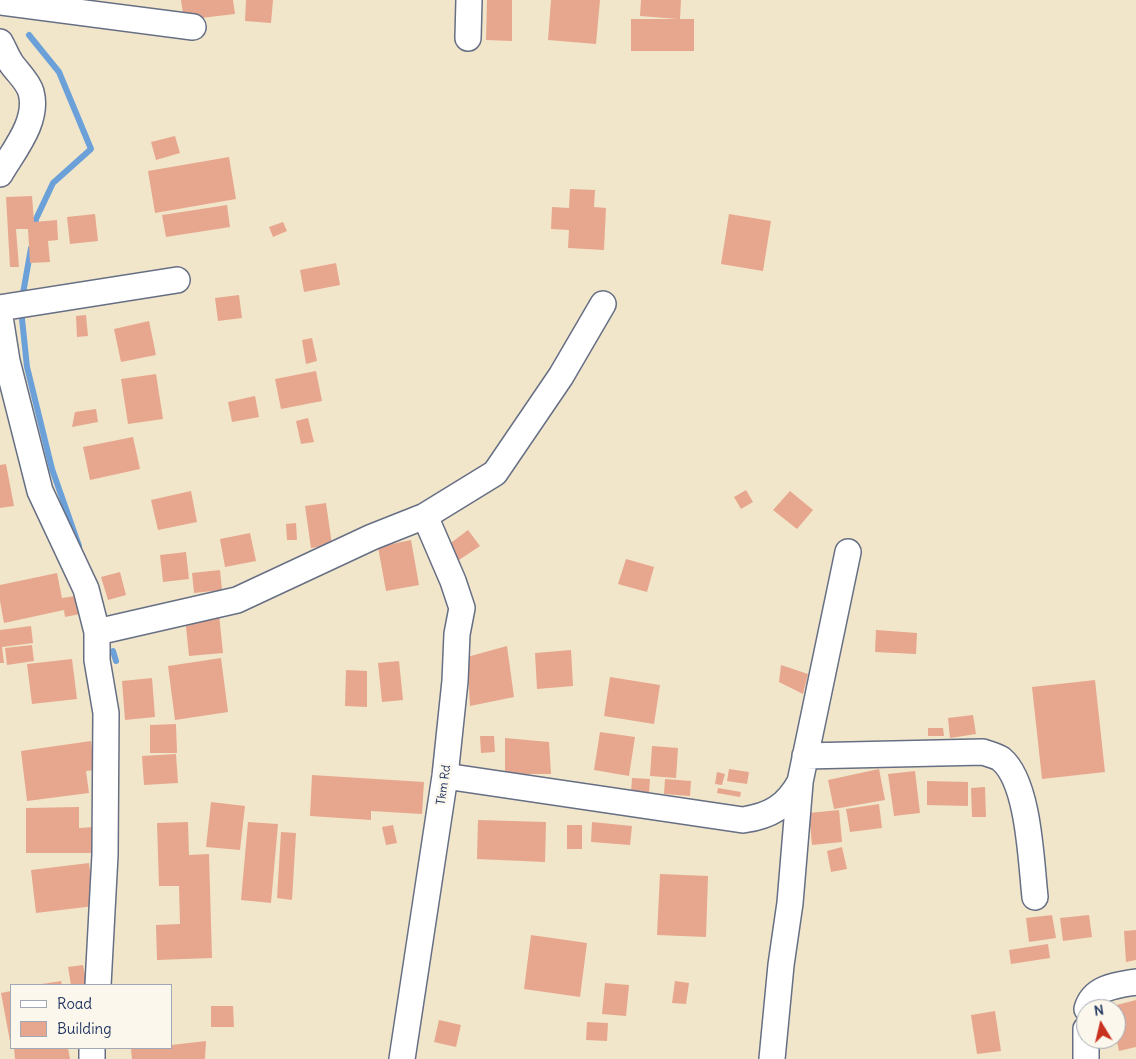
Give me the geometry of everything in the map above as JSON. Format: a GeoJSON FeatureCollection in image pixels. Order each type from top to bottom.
{"type":"FeatureCollection","features":[{"type":"Feature","properties":{"kind":"street"},"geometry":{"type":"LineString","coordinates":[[468,38],[469,0]]}},
{"type":"Feature","properties":{"kind":"street"},"geometry":{"type":"LineString","coordinates":[[0,2],[193,27]]}},
{"type":"Feature","properties":{"kind":"street"},"geometry":{"type":"LineString","coordinates":[[0,42],[30,91],[32,104],[31,118],[24,134],[0,174]]}},
{"type":"Feature","properties":{"kind":"street"},"geometry":{"type":"LineString","coordinates":[[0,308],[177,280]]}},
{"type":"Feature","properties":{"kind":"street"},"geometry":{"type":"LineString","coordinates":[[97,632],[237,600],[372,537],[425,516],[495,473],[561,376],[603,304]]}},
{"type":"Feature","properties":{"kind":"street"},"geometry":{"type":"LineString","coordinates":[[0,317],[3,362],[40,491],[86,590],[97,632],[97,660],[106,713],[105,854],[98,984]]}},
{"type":"Feature","properties":{"kind":"street","name":"Tkm Rd"},"geometry":{"type":"LineString","coordinates":[[402,1059],[445,776],[455,681],[457,634],[462,608],[453,581],[425,516]]}},
{"type":"Feature","properties":{"kind":"street"},"geometry":{"type":"LineString","coordinates":[[772,1059],[781,965],[790,903],[800,782],[848,552]]}},
{"type":"Feature","properties":{"kind":"street"},"geometry":{"type":"LineString","coordinates":[[805,756],[983,752],[1000,758],[1011,771],[1019,786],[1024,804],[1035,897]]}},
{"type":"Feature","properties":{"kind":"street"},"geometry":{"type":"LineString","coordinates":[[445,776],[743,820],[762,817],[780,807],[792,795],[800,782]]}},
{"type":"Feature","properties":{"kind":"street"},"geometry":{"type":"LineString","coordinates":[[1092,999],[1099,991],[1113,986],[1136,982]]}},
{"type":"Feature","properties":{"kind":"building"},"geometry":{"type":"Polygon","coordinates":[[[181,0],[233,0],[235,14],[184,20],[181,0]]]}},
{"type":"Feature","properties":{"kind":"building"},"geometry":{"type":"Polygon","coordinates":[[[246,0],[273,0],[271,23],[245,21],[246,0]]]}},
{"type":"Feature","properties":{"kind":"building"},"geometry":{"type":"Polygon","coordinates":[[[487,0],[512,0],[512,41],[486,40],[487,0]]]}},
{"type":"Feature","properties":{"kind":"building"},"geometry":{"type":"Polygon","coordinates":[[[551,0],[600,0],[596,44],[548,40],[551,0]]]}},
{"type":"Feature","properties":{"kind":"building"},"geometry":{"type":"Polygon","coordinates":[[[641,0],[681,0],[680,19],[694,19],[694,51],[631,51],[631,19],[678,19],[640,16],[641,0]]]}},
{"type":"Feature","properties":{"kind":"building"},"geometry":{"type":"Polygon","coordinates":[[[175,136],[180,153],[156,160],[151,142],[175,136]]]}},
{"type":"Feature","properties":{"kind":"building"},"geometry":{"type":"Polygon","coordinates":[[[229,157],[236,199],[155,213],[148,171],[229,157]]]}},
{"type":"Feature","properties":{"kind":"building"},"geometry":{"type":"Polygon","coordinates":[[[570,189],[595,190],[594,207],[606,208],[604,250],[568,248],[569,230],[551,229],[552,207],[569,208],[570,189]]]}},
{"type":"Feature","properties":{"kind":"building"},"geometry":{"type":"Polygon","coordinates":[[[32,196],[34,222],[57,220],[58,240],[48,241],[50,262],[30,263],[28,229],[16,229],[19,267],[10,267],[6,197],[32,196]]]}},
{"type":"Feature","properties":{"kind":"building"},"geometry":{"type":"Polygon","coordinates":[[[227,205],[230,227],[166,237],[162,215],[227,205]]]}},
{"type":"Feature","properties":{"kind":"building"},"geometry":{"type":"Polygon","coordinates":[[[95,214],[98,241],[70,244],[67,217],[95,214]]]}},
{"type":"Feature","properties":{"kind":"building"},"geometry":{"type":"Polygon","coordinates":[[[729,214],[771,221],[763,271],[721,264],[729,214]]]}},
{"type":"Feature","properties":{"kind":"building"},"geometry":{"type":"Polygon","coordinates":[[[283,222],[287,231],[273,237],[269,227],[283,222]]]}},
{"type":"Feature","properties":{"kind":"building"},"geometry":{"type":"Polygon","coordinates":[[[336,263],[340,285],[304,292],[300,270],[336,263]]]}},
{"type":"Feature","properties":{"kind":"building"},"geometry":{"type":"Polygon","coordinates":[[[239,295],[242,318],[218,321],[215,298],[239,295]]]}},
{"type":"Feature","properties":{"kind":"building"},"geometry":{"type":"Polygon","coordinates":[[[86,315],[88,336],[77,337],[76,316],[86,315]]]}},
{"type":"Feature","properties":{"kind":"building"},"geometry":{"type":"Polygon","coordinates":[[[149,321],[156,355],[121,362],[114,329],[149,321]]]}},
{"type":"Feature","properties":{"kind":"building"},"geometry":{"type":"Polygon","coordinates":[[[312,338],[317,361],[306,364],[302,340],[312,338]]]}},
{"type":"Feature","properties":{"kind":"building"},"geometry":{"type":"Polygon","coordinates":[[[316,371],[322,401],[281,409],[275,379],[316,371]]]}},
{"type":"Feature","properties":{"kind":"building"},"geometry":{"type":"Polygon","coordinates":[[[156,374],[163,419],[128,424],[121,379],[156,374]]]}},
{"type":"Feature","properties":{"kind":"building"},"geometry":{"type":"Polygon","coordinates":[[[255,396],[259,417],[232,422],[228,402],[255,396]]]}},
{"type":"Feature","properties":{"kind":"building"},"geometry":{"type":"Polygon","coordinates":[[[96,409],[98,422],[72,427],[75,412],[96,409]]]}},
{"type":"Feature","properties":{"kind":"building"},"geometry":{"type":"Polygon","coordinates":[[[308,418],[314,442],[301,444],[296,421],[308,418]]]}},
{"type":"Feature","properties":{"kind":"building"},"geometry":{"type":"Polygon","coordinates":[[[133,437],[140,469],[90,480],[83,447],[133,437]]]}},
{"type":"Feature","properties":{"kind":"building"},"geometry":{"type":"Polygon","coordinates":[[[6,464],[14,506],[0,508],[0,465],[6,464]]]}},
{"type":"Feature","properties":{"kind":"building"},"geometry":{"type":"Polygon","coordinates":[[[746,490],[753,502],[741,509],[734,497],[746,490]]]}},
{"type":"Feature","properties":{"kind":"building"},"geometry":{"type":"Polygon","coordinates":[[[191,491],[197,522],[158,530],[151,500],[191,491]]]}},
{"type":"Feature","properties":{"kind":"building"},"geometry":{"type":"Polygon","coordinates":[[[790,491],[813,510],[797,529],[773,510],[790,491]]]}},
{"type":"Feature","properties":{"kind":"building"},"geometry":{"type":"Polygon","coordinates":[[[326,503],[332,545],[311,548],[305,506],[326,503]]]}},
{"type":"Feature","properties":{"kind":"building"},"geometry":{"type":"Polygon","coordinates":[[[296,523],[297,540],[287,540],[286,524],[296,523]]]}},
{"type":"Feature","properties":{"kind":"building"},"geometry":{"type":"Polygon","coordinates":[[[468,530],[480,546],[459,560],[448,545],[468,530]]]}},
{"type":"Feature","properties":{"kind":"building"},"geometry":{"type":"Polygon","coordinates":[[[250,533],[256,561],[225,567],[220,539],[250,533]]]}},
{"type":"Feature","properties":{"kind":"building"},"geometry":{"type":"Polygon","coordinates":[[[411,540],[419,585],[386,591],[378,547],[411,540]]]}},
{"type":"Feature","properties":{"kind":"building"},"geometry":{"type":"Polygon","coordinates":[[[186,552],[189,579],[163,582],[160,555],[186,552]]]}},
{"type":"Feature","properties":{"kind":"building"},"geometry":{"type":"Polygon","coordinates":[[[626,559],[654,567],[647,592],[618,584],[626,559]]]}},
{"type":"Feature","properties":{"kind":"building"},"geometry":{"type":"Polygon","coordinates":[[[220,570],[222,590],[194,593],[192,573],[220,570]]]}},
{"type":"Feature","properties":{"kind":"building"},"geometry":{"type":"Polygon","coordinates":[[[120,572],[126,595],[108,600],[101,577],[120,572]]]}},
{"type":"Feature","properties":{"kind":"building"},"geometry":{"type":"Polygon","coordinates":[[[57,573],[62,598],[82,595],[85,613],[65,617],[64,610],[4,623],[0,601],[0,585],[57,573]]]}},
{"type":"Feature","properties":{"kind":"building"},"geometry":{"type":"Polygon","coordinates":[[[219,614],[223,653],[189,656],[185,617],[219,614]]]}},
{"type":"Feature","properties":{"kind":"building"},"geometry":{"type":"Polygon","coordinates":[[[31,626],[33,643],[2,647],[4,663],[0,663],[0,630],[31,626]]]}},
{"type":"Feature","properties":{"kind":"building"},"geometry":{"type":"Polygon","coordinates":[[[876,630],[917,633],[916,654],[875,652],[876,630]]]}},
{"type":"Feature","properties":{"kind":"building"},"geometry":{"type":"Polygon","coordinates":[[[32,645],[34,661],[7,665],[5,648],[32,645]]]}},
{"type":"Feature","properties":{"kind":"building"},"geometry":{"type":"Polygon","coordinates":[[[507,646],[514,697],[470,706],[467,657],[507,646]]]}},
{"type":"Feature","properties":{"kind":"building"},"geometry":{"type":"Polygon","coordinates":[[[571,650],[573,686],[537,689],[535,653],[571,650]]]}},
{"type":"Feature","properties":{"kind":"building"},"geometry":{"type":"Polygon","coordinates":[[[221,658],[228,712],[175,720],[168,666],[221,658]]]}},
{"type":"Feature","properties":{"kind":"building"},"geometry":{"type":"Polygon","coordinates":[[[72,659],[77,699],[32,704],[27,664],[72,659]]]}},
{"type":"Feature","properties":{"kind":"building"},"geometry":{"type":"Polygon","coordinates":[[[399,661],[403,700],[382,702],[378,663],[399,661]]]}},
{"type":"Feature","properties":{"kind":"building"},"geometry":{"type":"Polygon","coordinates":[[[781,665],[808,674],[803,694],[779,682],[781,665]]]}},
{"type":"Feature","properties":{"kind":"building"},"geometry":{"type":"Polygon","coordinates":[[[346,670],[367,671],[367,707],[345,706],[346,670]]]}},
{"type":"Feature","properties":{"kind":"building"},"geometry":{"type":"Polygon","coordinates":[[[610,677],[660,685],[654,724],[604,716],[610,677]]]}},
{"type":"Feature","properties":{"kind":"building"},"geometry":{"type":"Polygon","coordinates":[[[152,678],[155,717],[125,720],[122,681],[152,678]]]}},
{"type":"Feature","properties":{"kind":"building"},"geometry":{"type":"Polygon","coordinates":[[[1095,680],[1105,772],[1042,779],[1032,687],[1095,680]]]}},
{"type":"Feature","properties":{"kind":"building"},"geometry":{"type":"Polygon","coordinates":[[[973,715],[976,734],[950,738],[948,718],[973,715]]]}},
{"type":"Feature","properties":{"kind":"building"},"geometry":{"type":"Polygon","coordinates":[[[176,724],[177,753],[150,753],[150,725],[176,724]]]}},
{"type":"Feature","properties":{"kind":"building"},"geometry":{"type":"Polygon","coordinates":[[[928,728],[943,728],[944,736],[928,736],[928,728]]]}},
{"type":"Feature","properties":{"kind":"building"},"geometry":{"type":"Polygon","coordinates":[[[600,732],[635,737],[629,776],[594,770],[600,732]]]}},
{"type":"Feature","properties":{"kind":"building"},"geometry":{"type":"Polygon","coordinates":[[[480,736],[494,736],[495,752],[481,753],[480,736]]]}},
{"type":"Feature","properties":{"kind":"building"},"geometry":{"type":"Polygon","coordinates":[[[505,738],[549,742],[551,774],[505,774],[505,738]]]}},
{"type":"Feature","properties":{"kind":"building"},"geometry":{"type":"Polygon","coordinates":[[[91,741],[95,770],[86,771],[89,793],[27,801],[21,751],[91,741]]]}},
{"type":"Feature","properties":{"kind":"building"},"geometry":{"type":"Polygon","coordinates":[[[652,746],[678,748],[676,778],[650,776],[652,746]]]}},
{"type":"Feature","properties":{"kind":"building"},"geometry":{"type":"Polygon","coordinates":[[[176,754],[178,783],[144,785],[142,756],[176,754]]]}},
{"type":"Feature","properties":{"kind":"building"},"geometry":{"type":"Polygon","coordinates":[[[729,769],[749,772],[747,784],[727,781],[729,769]]]}},
{"type":"Feature","properties":{"kind":"building"},"geometry":{"type":"Polygon","coordinates":[[[879,769],[885,800],[834,809],[828,780],[879,769]]]}},
{"type":"Feature","properties":{"kind":"building"},"geometry":{"type":"Polygon","coordinates":[[[915,771],[920,813],[894,816],[888,774],[915,771]]]}},
{"type":"Feature","properties":{"kind":"building"},"geometry":{"type":"Polygon","coordinates":[[[717,772],[725,774],[722,785],[715,784],[717,772]]]}},
{"type":"Feature","properties":{"kind":"building"},"geometry":{"type":"Polygon","coordinates":[[[312,775],[424,782],[422,814],[371,811],[371,820],[310,816],[312,775]]]}},
{"type":"Feature","properties":{"kind":"building"},"geometry":{"type":"Polygon","coordinates":[[[632,778],[650,779],[649,794],[631,793],[632,778]]]}},
{"type":"Feature","properties":{"kind":"building"},"geometry":{"type":"Polygon","coordinates":[[[665,779],[691,781],[690,796],[664,794],[665,779]]]}},
{"type":"Feature","properties":{"kind":"building"},"geometry":{"type":"Polygon","coordinates":[[[927,781],[968,782],[968,806],[927,805],[927,781]]]}},
{"type":"Feature","properties":{"kind":"building"},"geometry":{"type":"Polygon","coordinates":[[[985,787],[986,817],[972,817],[971,788],[985,787]]]}},
{"type":"Feature","properties":{"kind":"building"},"geometry":{"type":"Polygon","coordinates":[[[718,788],[741,792],[740,797],[717,793],[718,788]]]}},
{"type":"Feature","properties":{"kind":"building"},"geometry":{"type":"Polygon","coordinates":[[[211,802],[245,806],[240,850],[206,847],[211,802]]]}},
{"type":"Feature","properties":{"kind":"building"},"geometry":{"type":"Polygon","coordinates":[[[879,804],[882,828],[850,832],[846,809],[879,804]]]}},
{"type":"Feature","properties":{"kind":"building"},"geometry":{"type":"Polygon","coordinates":[[[79,807],[79,828],[95,827],[96,853],[26,853],[26,808],[79,807]]]}},
{"type":"Feature","properties":{"kind":"building"},"geometry":{"type":"Polygon","coordinates":[[[839,810],[842,842],[812,845],[809,813],[839,810]]]}},
{"type":"Feature","properties":{"kind":"building"},"geometry":{"type":"Polygon","coordinates":[[[478,820],[546,822],[545,862],[477,859],[478,820]]]}},
{"type":"Feature","properties":{"kind":"building"},"geometry":{"type":"Polygon","coordinates":[[[188,822],[189,855],[209,854],[212,958],[157,960],[156,925],[180,924],[179,886],[159,886],[157,823],[188,822]]]}},
{"type":"Feature","properties":{"kind":"building"},"geometry":{"type":"Polygon","coordinates":[[[248,822],[278,824],[271,903],[241,900],[248,822]]]}},
{"type":"Feature","properties":{"kind":"building"},"geometry":{"type":"Polygon","coordinates":[[[592,822],[632,826],[630,845],[591,842],[592,822]]]}},
{"type":"Feature","properties":{"kind":"building"},"geometry":{"type":"Polygon","coordinates":[[[393,825],[397,843],[386,845],[382,827],[393,825]]]}},
{"type":"Feature","properties":{"kind":"building"},"geometry":{"type":"Polygon","coordinates":[[[567,825],[582,825],[582,849],[567,849],[567,825]]]}},
{"type":"Feature","properties":{"kind":"building"},"geometry":{"type":"Polygon","coordinates":[[[281,832],[296,833],[292,900],[277,898],[281,832]]]}},
{"type":"Feature","properties":{"kind":"building"},"geometry":{"type":"Polygon","coordinates":[[[842,847],[847,869],[831,872],[827,851],[842,847]]]}},
{"type":"Feature","properties":{"kind":"building"},"geometry":{"type":"Polygon","coordinates":[[[89,863],[94,906],[36,913],[31,870],[89,863]]]}},
{"type":"Feature","properties":{"kind":"building"},"geometry":{"type":"Polygon","coordinates":[[[660,874],[708,876],[706,937],[657,935],[660,874]]]}},
{"type":"Feature","properties":{"kind":"building"},"geometry":{"type":"Polygon","coordinates":[[[1052,915],[1056,938],[1029,942],[1026,918],[1052,915]]]}},
{"type":"Feature","properties":{"kind":"building"},"geometry":{"type":"Polygon","coordinates":[[[1089,915],[1092,937],[1063,941],[1060,918],[1089,915]]]}},
{"type":"Feature","properties":{"kind":"building"},"geometry":{"type":"Polygon","coordinates":[[[1136,930],[1136,960],[1126,962],[1124,931],[1136,930]]]}},
{"type":"Feature","properties":{"kind":"building"},"geometry":{"type":"Polygon","coordinates":[[[531,935],[587,943],[580,997],[524,989],[531,935]]]}},
{"type":"Feature","properties":{"kind":"building"},"geometry":{"type":"Polygon","coordinates":[[[1048,944],[1050,958],[1011,964],[1009,950],[1048,944]]]}},
{"type":"Feature","properties":{"kind":"building"},"geometry":{"type":"Polygon","coordinates":[[[83,965],[87,984],[71,984],[68,967],[83,965]]]}},
{"type":"Feature","properties":{"kind":"building"},"geometry":{"type":"Polygon","coordinates":[[[61,981],[62,984],[42,984],[61,981]]]}},
{"type":"Feature","properties":{"kind":"building"},"geometry":{"type":"Polygon","coordinates":[[[675,981],[689,983],[686,1004],[672,1003],[675,981]]]}},
{"type":"Feature","properties":{"kind":"building"},"geometry":{"type":"Polygon","coordinates":[[[605,983],[629,985],[626,1016],[602,1014],[605,983]]]}},
{"type":"Feature","properties":{"kind":"building"},"geometry":{"type":"Polygon","coordinates":[[[10,991],[10,1041],[1,993],[10,991]]]}},
{"type":"Feature","properties":{"kind":"building"},"geometry":{"type":"Polygon","coordinates":[[[1136,1000],[1136,1047],[1119,1051],[1119,1049],[1126,1049],[1126,1003],[1136,1000]]]}},
{"type":"Feature","properties":{"kind":"building"},"geometry":{"type":"Polygon","coordinates":[[[211,1006],[233,1006],[234,1027],[211,1027],[211,1006]]]}},
{"type":"Feature","properties":{"kind":"building"},"geometry":{"type":"Polygon","coordinates":[[[995,1011],[1001,1051],[977,1054],[971,1015],[995,1011]]]}},
{"type":"Feature","properties":{"kind":"building"},"geometry":{"type":"Polygon","coordinates":[[[439,1020],[461,1025],[456,1047],[434,1042],[439,1020]]]}},
{"type":"Feature","properties":{"kind":"building"},"geometry":{"type":"Polygon","coordinates":[[[587,1022],[608,1023],[607,1041],[586,1040],[587,1022]]]}},
{"type":"Feature","properties":{"kind":"building"},"geometry":{"type":"Polygon","coordinates":[[[206,1041],[205,1059],[132,1059],[131,1049],[172,1049],[172,1045],[206,1041]]]}},
{"type":"Feature","properties":{"kind":"building"},"geometry":{"type":"Polygon","coordinates":[[[14,1049],[68,1049],[70,1059],[15,1059],[14,1049]]]}},
{"type":"Feature","properties":{"kind":"waterway"},"geometry":{"type":"LineString","coordinates":[[29,35],[59,72],[91,149],[53,183],[36,219],[34,230]]}},
{"type":"Feature","properties":{"kind":"waterway"},"geometry":{"type":"LineString","coordinates":[[22,299],[31,248]]}},
{"type":"Feature","properties":{"kind":"waterway"},"geometry":{"type":"LineString","coordinates":[[21,309],[27,367],[52,469],[79,546]]}},
{"type":"Feature","properties":{"kind":"waterway"},"geometry":{"type":"LineString","coordinates":[[113,651],[116,661]]}}]}
